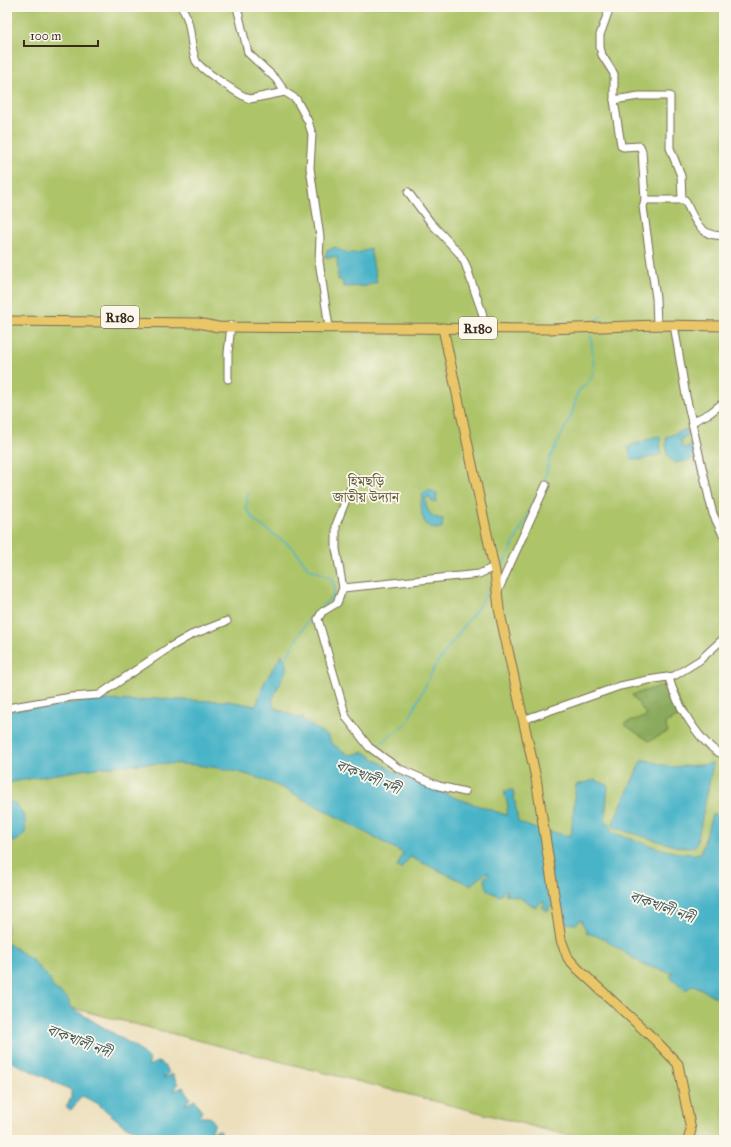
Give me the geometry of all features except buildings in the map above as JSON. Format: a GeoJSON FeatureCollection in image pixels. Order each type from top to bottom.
{"type":"FeatureCollection","features":[{"type":"Feature","properties":{"kind":"main road","name":"R180"},"geometry":{"type":"LineString","coordinates":[[7,317],[199,318],[231,325]]}},
{"type":"Feature","properties":{"kind":"main road","name":"R180"},"geometry":{"type":"LineString","coordinates":[[7,321],[198,323],[218,326],[549,329],[657,325],[724,326]]}},
{"type":"Feature","properties":{"kind":"main road"},"geometry":{"type":"LineString","coordinates":[[443,328],[494,570],[499,609],[536,778],[561,940],[568,958],[578,969],[655,1040],[678,1064],[691,1130],[688,1140]]}},
{"type":"Feature","properties":{"kind":"street"},"geometry":{"type":"LineString","coordinates":[[181,7],[187,19],[196,60],[206,72],[250,99],[285,92]]}},
{"type":"Feature","properties":{"kind":"street"},"geometry":{"type":"LineString","coordinates":[[237,7],[248,53],[276,79],[285,92],[296,99],[308,121],[312,134],[310,168],[320,236],[320,268],[329,327]]}},
{"type":"Feature","properties":{"kind":"street"},"geometry":{"type":"LineString","coordinates":[[610,7],[600,35],[600,47],[602,55],[614,74],[614,100],[621,145],[623,147],[640,146],[642,151],[645,200],[644,207],[656,298],[657,325]]}},
{"type":"Feature","properties":{"kind":"street"},"geometry":{"type":"LineString","coordinates":[[614,100],[639,96],[670,96],[670,148],[681,176],[682,199]]}},
{"type":"Feature","properties":{"kind":"street"},"geometry":{"type":"LineString","coordinates":[[408,192],[430,223],[459,253],[465,263],[482,312],[484,328]]}},
{"type":"Feature","properties":{"kind":"street"},"geometry":{"type":"LineString","coordinates":[[645,200],[686,200],[697,225],[702,230],[716,236],[724,235]]}},
{"type":"Feature","properties":{"kind":"street"},"geometry":{"type":"LineString","coordinates":[[228,378],[228,353],[231,325]]}},
{"type":"Feature","properties":{"kind":"street"},"geometry":{"type":"LineString","coordinates":[[674,325],[692,422],[710,504],[724,537]]}},
{"type":"Feature","properties":{"kind":"street"},"geometry":{"type":"LineString","coordinates":[[692,422],[710,413],[724,402]]}},
{"type":"Feature","properties":{"kind":"street"},"geometry":{"type":"LineString","coordinates":[[355,477],[336,525],[336,549],[343,588],[337,603],[322,612],[318,620],[346,717],[369,747],[398,768],[439,786],[465,792]]}},
{"type":"Feature","properties":{"kind":"street"},"geometry":{"type":"LineString","coordinates":[[497,593],[546,485]]}},
{"type":"Feature","properties":{"kind":"street"},"geometry":{"type":"LineString","coordinates":[[343,588],[479,574],[494,570]]}},
{"type":"Feature","properties":{"kind":"street"},"geometry":{"type":"LineString","coordinates":[[7,708],[71,697],[99,695],[170,647],[191,635],[227,621]]}},
{"type":"Feature","properties":{"kind":"street"},"geometry":{"type":"LineString","coordinates":[[523,720],[620,686],[648,680],[669,678],[700,660],[724,638]]}},
{"type":"Feature","properties":{"kind":"street"},"geometry":{"type":"LineString","coordinates":[[669,678],[673,694],[685,715],[710,746],[724,755]]}},
{"type":"Feature","properties":{"kind":"green space","name":"হিমছড়ি জাতীয় উদ্যান"},"geometry":{"type":"Polygon","coordinates":[[[7,7],[724,7],[724,1140],[586,1140],[45,1001],[7,971],[7,7]]]}},
{"type":"Feature","properties":{"kind":"green space"},"geometry":{"type":"Polygon","coordinates":[[[670,683],[684,714],[665,723],[668,732],[649,741],[625,725],[625,723],[647,716],[632,695],[670,683]]]}},
{"type":"Feature","properties":{"kind":"water"},"geometry":{"type":"Polygon","coordinates":[[[335,247],[348,253],[357,253],[370,248],[377,282],[366,286],[344,287],[342,280],[338,280],[337,257],[325,257],[327,251],[335,247]]]}},
{"type":"Feature","properties":{"kind":"water"},"geometry":{"type":"Polygon","coordinates":[[[687,429],[689,435],[681,439],[682,447],[685,448],[691,445],[694,454],[691,460],[674,463],[667,455],[666,437],[687,429]]]}},
{"type":"Feature","properties":{"kind":"water"},"geometry":{"type":"Polygon","coordinates":[[[657,436],[660,437],[661,454],[641,460],[631,459],[628,447],[657,436]]]}},
{"type":"Feature","properties":{"kind":"water"},"geometry":{"type":"Polygon","coordinates":[[[429,490],[437,493],[436,502],[432,502],[429,497],[426,498],[427,509],[435,517],[443,519],[442,528],[435,529],[429,527],[423,518],[421,505],[423,493],[429,490]]]}},
{"type":"Feature","properties":{"kind":"water","name":"বাকখালী নদী"},"geometry":{"type":"Polygon","coordinates":[[[282,654],[287,668],[273,698],[273,707],[298,718],[304,716],[302,720],[328,736],[331,743],[349,755],[364,752],[395,772],[456,798],[506,815],[508,806],[504,791],[513,790],[518,822],[536,829],[571,836],[576,785],[595,780],[608,785],[605,822],[611,825],[611,832],[668,851],[691,854],[701,853],[712,814],[720,816],[720,828],[724,829],[724,1002],[694,985],[685,990],[670,976],[673,972],[644,965],[600,937],[587,933],[581,919],[576,924],[562,923],[559,909],[550,906],[548,911],[541,907],[545,903],[543,901],[535,907],[521,898],[505,894],[507,891],[505,890],[500,896],[488,891],[484,878],[489,874],[487,872],[470,885],[410,857],[401,869],[397,867],[403,853],[291,792],[255,777],[225,769],[194,765],[163,764],[100,768],[7,783],[7,711],[96,700],[139,701],[158,698],[174,700],[228,701],[256,706],[264,683],[282,654]]]}},
{"type":"Feature","properties":{"kind":"water"},"geometry":{"type":"Polygon","coordinates":[[[642,759],[671,767],[713,764],[697,843],[694,847],[678,847],[615,828],[613,823],[642,759]]]}},
{"type":"Feature","properties":{"kind":"water"},"geometry":{"type":"Polygon","coordinates":[[[7,801],[16,805],[20,809],[24,818],[25,833],[18,840],[7,844],[7,801]]]}},
{"type":"Feature","properties":{"kind":"water","name":"বাকখালী নদী"},"geometry":{"type":"Polygon","coordinates":[[[7,943],[30,958],[49,978],[53,987],[68,999],[70,1007],[136,1047],[150,1060],[148,1066],[157,1062],[162,1063],[169,1072],[163,1078],[172,1074],[178,1084],[174,1091],[183,1087],[190,1098],[185,1105],[195,1100],[202,1111],[199,1117],[209,1117],[212,1119],[214,1124],[211,1132],[220,1130],[223,1135],[222,1139],[149,1140],[136,1130],[123,1125],[97,1103],[82,1096],[71,1110],[66,1107],[71,1098],[71,1090],[10,1061],[7,1063],[7,943]]]}},
{"type":"Feature","properties":{"kind":"waterway"},"geometry":{"type":"LineString","coordinates":[[595,324],[601,316]]}},
{"type":"Feature","properties":{"kind":"waterway"},"geometry":{"type":"LineString","coordinates":[[544,483],[549,460],[572,414],[578,391],[586,385],[592,376],[594,368],[591,336]]}},
{"type":"Feature","properties":{"kind":"waterway"},"geometry":{"type":"LineString","coordinates":[[248,493],[246,508],[255,521],[294,549],[308,568],[331,578],[335,587],[333,597],[310,618],[299,634],[284,662]]}},
{"type":"Feature","properties":{"kind":"waterway"},"geometry":{"type":"LineString","coordinates":[[499,573],[537,496]]}},
{"type":"Feature","properties":{"kind":"waterway"},"geometry":{"type":"LineString","coordinates":[[374,748],[407,723],[435,666],[481,603],[493,583]]}}]}
